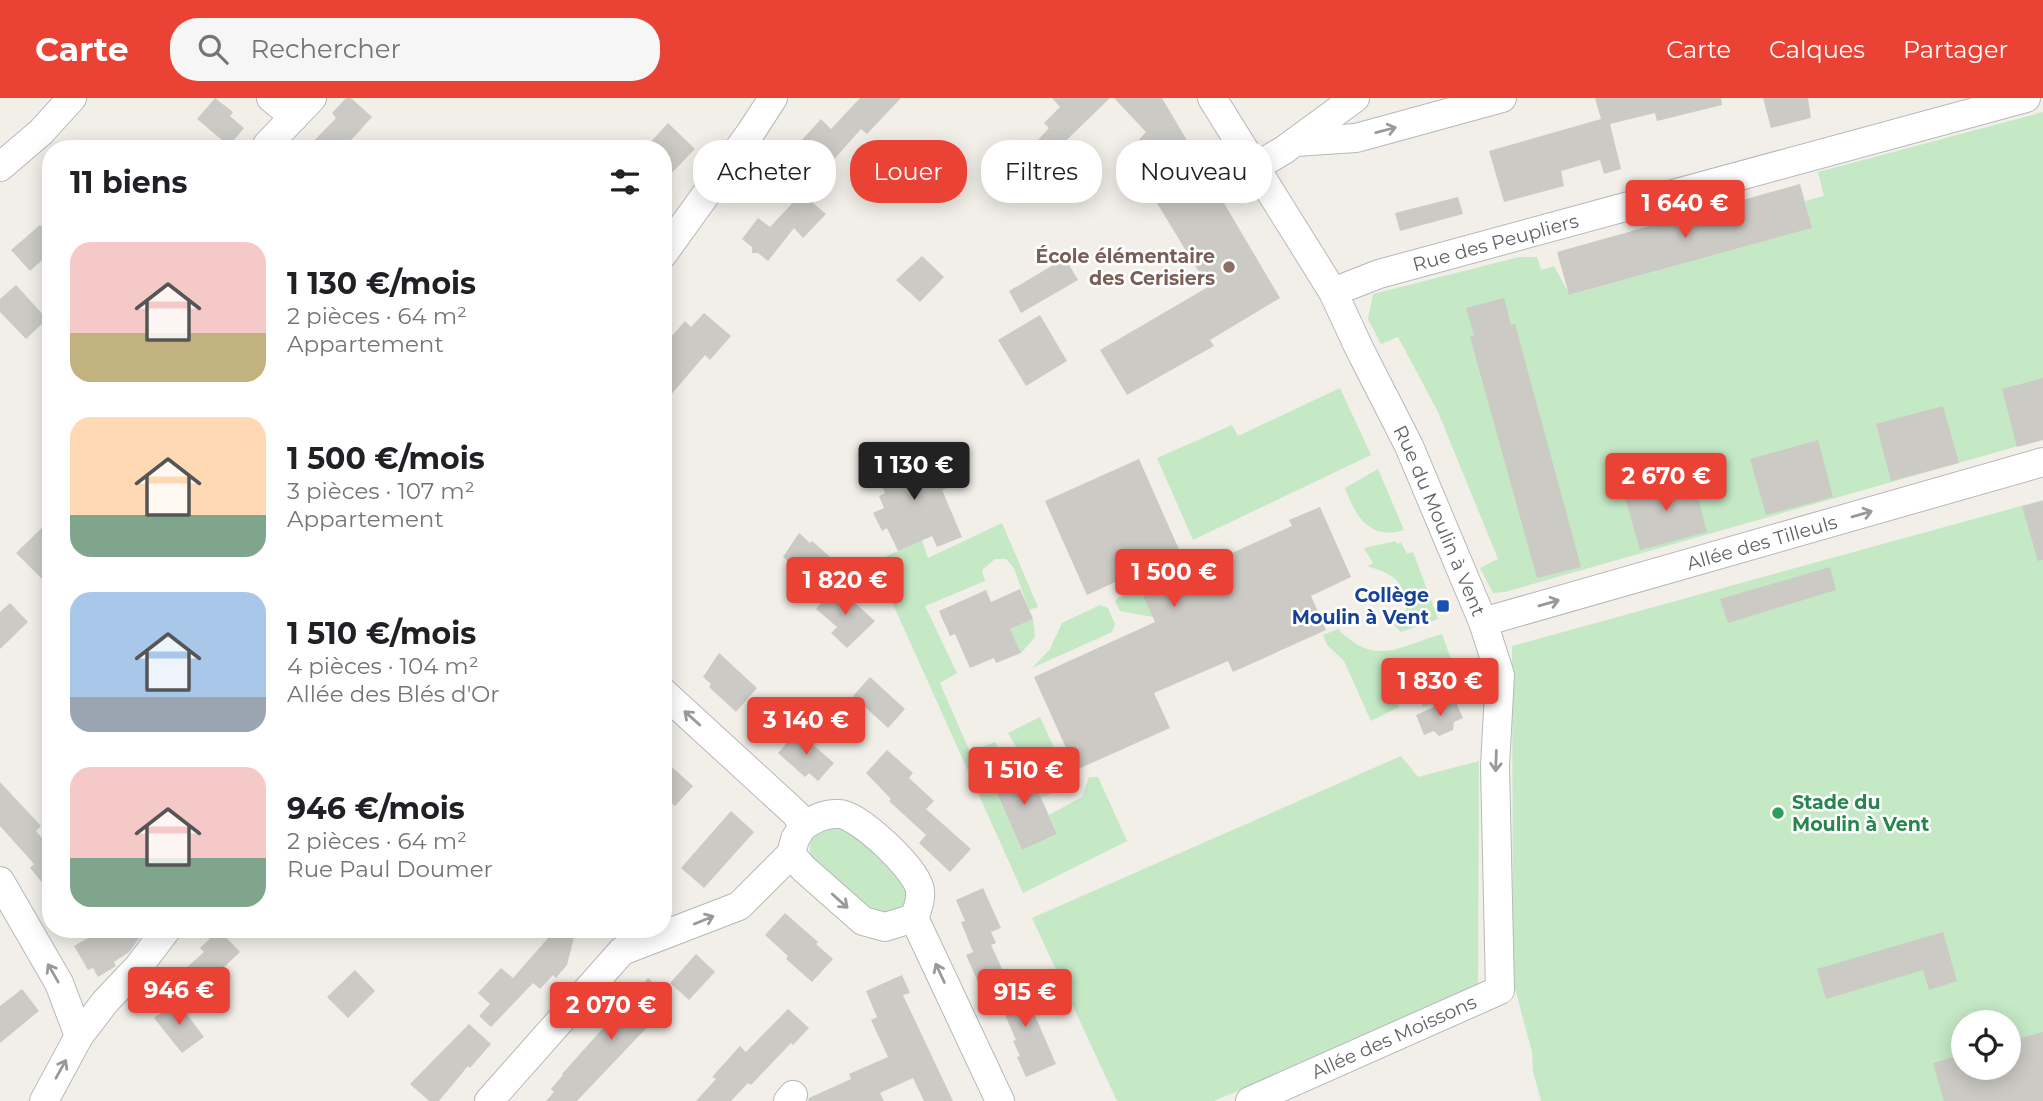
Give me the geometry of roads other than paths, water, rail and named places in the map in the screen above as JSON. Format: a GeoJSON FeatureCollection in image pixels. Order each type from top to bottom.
{"type":"FeatureCollection","features":[{"type":"Feature","properties":{"kind":"street"},"geometry":{"type":"LineString","coordinates":[[0,167],[41,132],[72,98]]}},
{"type":"Feature","properties":{"kind":"street"},"geometry":{"type":"LineString","coordinates":[[271,98],[303,107],[272,140]]}},
{"type":"Feature","properties":{"kind":"street"},"geometry":{"type":"LineString","coordinates":[[672,242],[773,98]]}},
{"type":"Feature","properties":{"kind":"street","name":"Rue du Moulin à Vent"},"geometry":{"type":"LineString","coordinates":[[1212,98],[1238,140]]}},
{"type":"Feature","properties":{"kind":"street"},"geometry":{"type":"LineString","coordinates":[[1272,156],[1355,98]]}},
{"type":"Feature","properties":{"kind":"street"},"geometry":{"type":"LineString","coordinates":[[1294,142],[1356,138],[1502,98]]}},
{"type":"Feature","properties":{"kind":"street","name":"Rue des Peupliers"},"geometry":{"type":"LineString","coordinates":[[1333,292],[1379,274],[2026,98]]}},
{"type":"Feature","properties":{"kind":"street","name":"Rue du Moulin à Vent"},"geometry":{"type":"LineString","coordinates":[[1272,194],[1333,292],[1409,446],[1483,622],[1500,675],[1495,766],[1500,990]]}},
{"type":"Feature","properties":{"kind":"street","name":"Allée des Tilleuls"},"geometry":{"type":"LineString","coordinates":[[1483,622],[2043,462]]}},
{"type":"Feature","properties":{"kind":"street"},"geometry":{"type":"LineString","coordinates":[[672,700],[799,820]]}},
{"type":"Feature","properties":{"kind":"street"},"geometry":{"type":"LineString","coordinates":[[799,820],[842,814],[864,825],[914,874],[920,891],[914,918],[1000,1101]]}},
{"type":"Feature","properties":{"kind":"street"},"geometry":{"type":"LineString","coordinates":[[672,932],[738,906],[791,854],[799,820]]}},
{"type":"Feature","properties":{"kind":"street"},"geometry":{"type":"LineString","coordinates":[[791,854],[863,922],[885,927],[914,918]]}},
{"type":"Feature","properties":{"kind":"street"},"geometry":{"type":"LineString","coordinates":[[0,881],[59,983],[79,1037]]}},
{"type":"Feature","properties":{"kind":"street"},"geometry":{"type":"LineString","coordinates":[[44,1101],[79,1037],[160,938]]}},
{"type":"Feature","properties":{"kind":"street"},"geometry":{"type":"LineString","coordinates":[[489,1101],[622,951],[656,938]]}},
{"type":"Feature","properties":{"kind":"street","name":"Allée des Moissons"},"geometry":{"type":"LineString","coordinates":[[1250,1101],[1500,990]]}},
{"type":"Feature","properties":{"kind":"place","name":"École élémentaire des Cerisiers"},"geometry":{"type":"Point","coordinates":[1229,267]}},
{"type":"Feature","properties":{"kind":"place","name":"Collège Moulin à Vent"},"geometry":{"type":"Point","coordinates":[1443,606]}},
{"type":"Feature","properties":{"kind":"place","name":"Stade du Moulin à Vent"},"geometry":{"type":"Point","coordinates":[1778,813]}}]}
